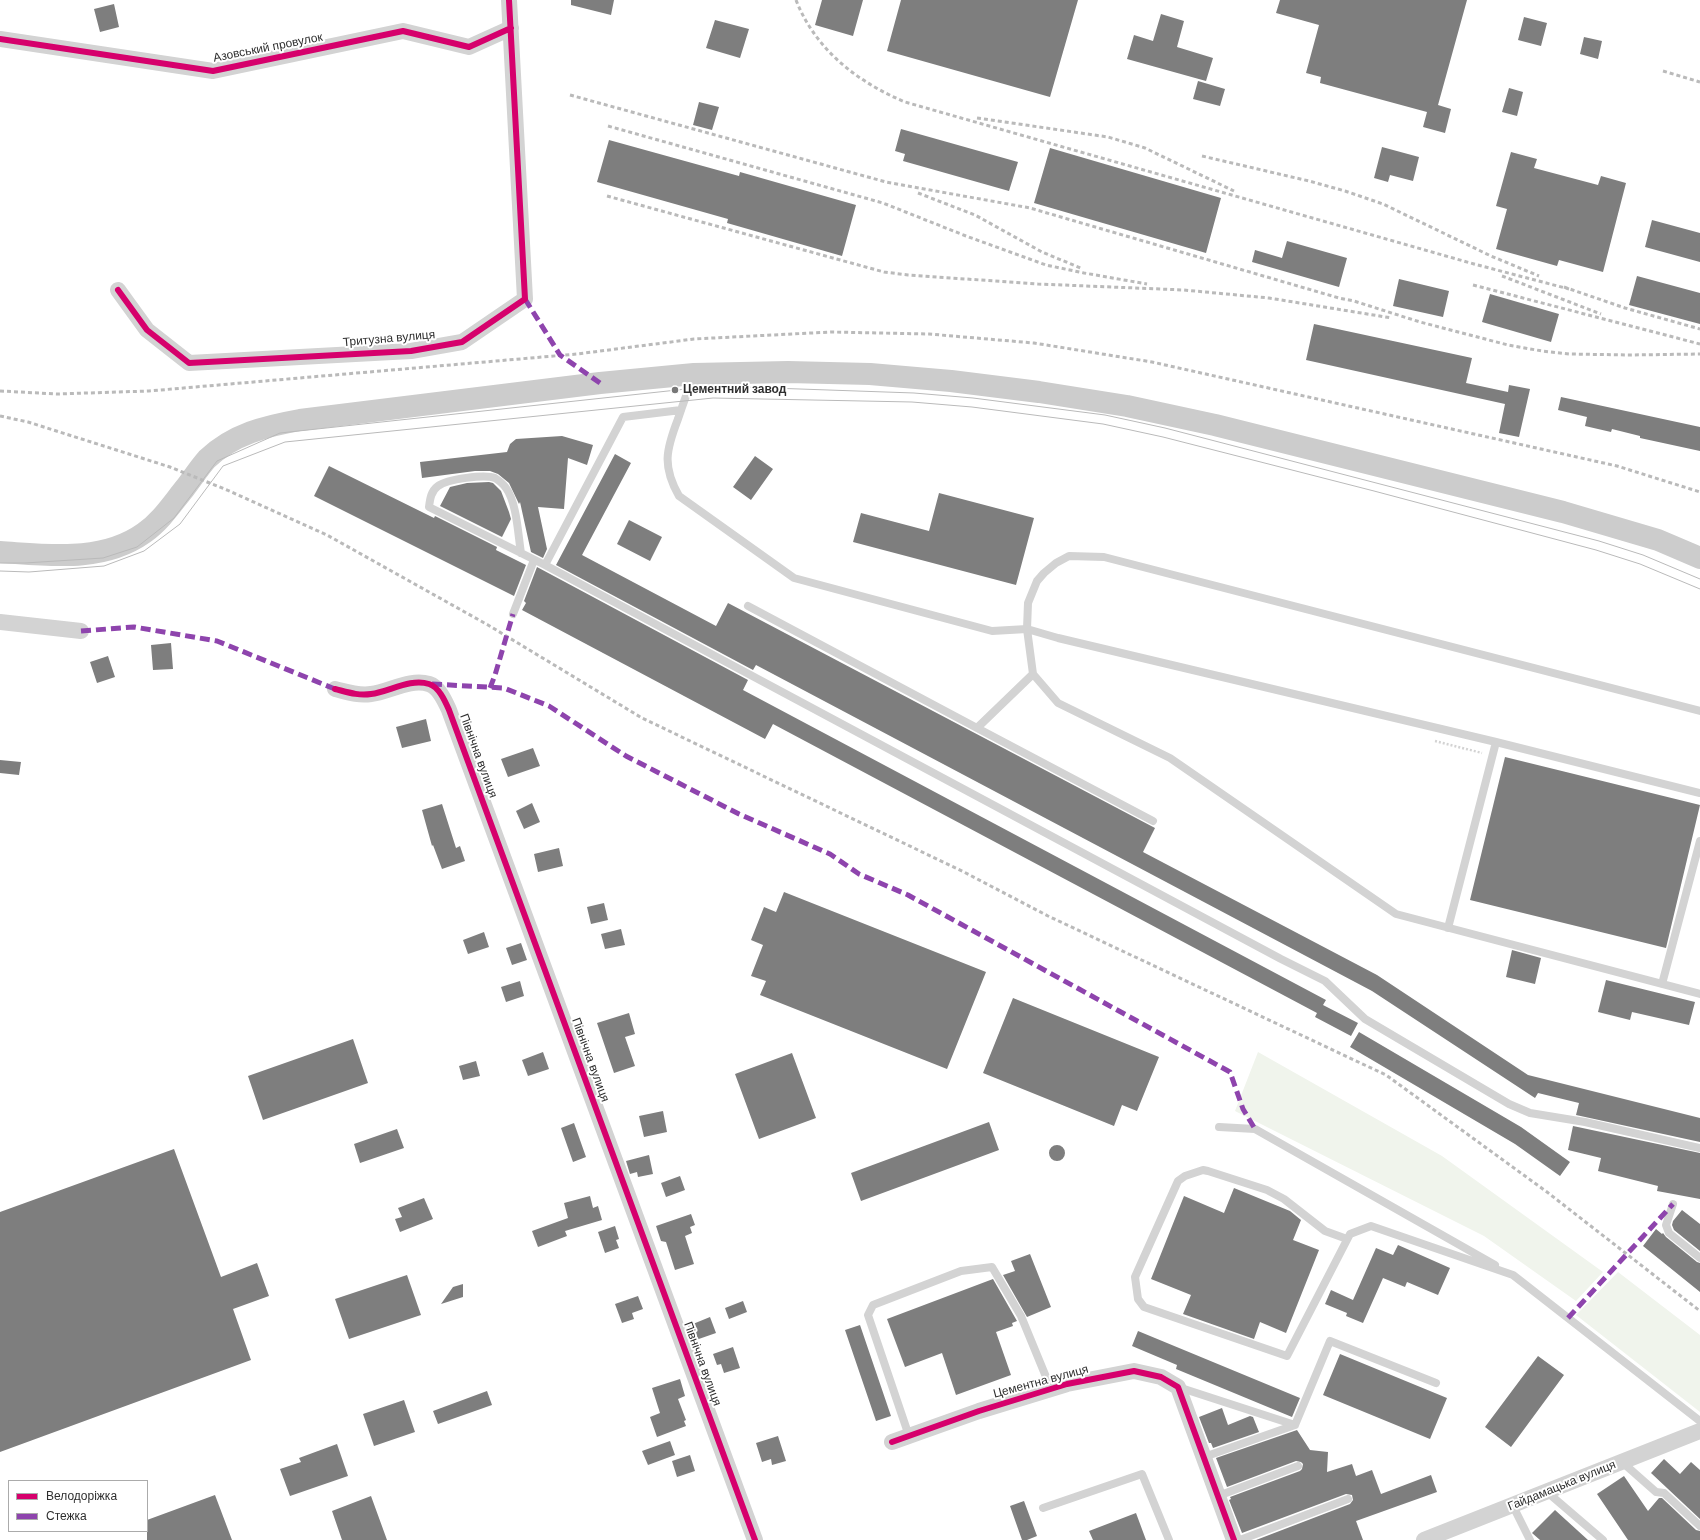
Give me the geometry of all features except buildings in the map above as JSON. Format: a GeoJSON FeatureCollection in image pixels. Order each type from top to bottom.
{"type":"FeatureCollection","features":[{"type":"Feature","properties":{"kind":"main road"},"geometry":{"type":"LineString","coordinates":[[0,552],[60,556],[92,554],[120,546],[144,533],[163,516],[206,460],[223,446],[244,434],[270,426],[308,419],[600,383],[694,374],[788,372],[870,374],[952,381],[1039,392],[1127,406],[1215,426],[1563,512],[1658,540],[1700,558]]}},
{"type":"Feature","properties":{"kind":"street","name":"Тритузна вулиця"},"geometry":{"type":"LineString","coordinates":[[118,290],[147,330],[189,363],[411,351],[462,342],[525,299],[509,0]]}},
{"type":"Feature","properties":{"kind":"street","name":"Азовський провулок"},"geometry":{"type":"LineString","coordinates":[[0,39],[213,71],[403,31],[469,46],[511,28]]}},
{"type":"Feature","properties":{"kind":"street"},"geometry":{"type":"LineString","coordinates":[[0,622],[81,631]]}},
{"type":"Feature","properties":{"kind":"street","name":"Північна вулиця"},"geometry":{"type":"LineString","coordinates":[[334,689],[356,695],[372,694],[416,682],[430,684],[441,694],[449,710],[755,1540]]}},
{"type":"Feature","properties":{"kind":"street","name":"Цементна вулиця"},"geometry":{"type":"LineString","coordinates":[[892,1442],[1051,1388],[1134,1371],[1161,1377],[1178,1387]]}},
{"type":"Feature","properties":{"kind":"street"},"geometry":{"type":"LineString","coordinates":[[1178,1387],[1234,1540]]}},
{"type":"Feature","properties":{"kind":"street","name":"Гайдамацька вулиця"},"geometry":{"type":"LineString","coordinates":[[1424,1540],[1700,1431]]}},
{"type":"Feature","properties":{"kind":"lane"},"geometry":{"type":"LineString","coordinates":[[694,374],[669,443],[667,457],[673,485],[679,496],[794,578],[992,630],[1026,628],[1058,638],[1496,742],[1700,793]]}},
{"type":"Feature","properties":{"kind":"lane"},"geometry":{"type":"LineString","coordinates":[[545,565],[623,417],[681,410]]}},
{"type":"Feature","properties":{"kind":"lane"},"geometry":{"type":"LineString","coordinates":[[521,553],[512,499],[506,488],[495,478],[480,477],[447,481],[438,486],[431,496],[429,508],[545,565],[1325,981],[1365,1019],[1509,1104],[1530,1114],[1585,1122],[1700,1148]]}},
{"type":"Feature","properties":{"kind":"lane"},"geometry":{"type":"LineString","coordinates":[[1700,711],[1104,557],[1069,556],[1056,562],[1037,581],[1028,603],[1026,628],[1033,674],[1058,703],[1170,758],[1396,914],[1700,994]]}},
{"type":"Feature","properties":{"kind":"lane"},"geometry":{"type":"LineString","coordinates":[[513,614],[534,560]]}},
{"type":"Feature","properties":{"kind":"lane"},"geometry":{"type":"LineString","coordinates":[[748,606],[1153,821]]}},
{"type":"Feature","properties":{"kind":"lane"},"geometry":{"type":"LineString","coordinates":[[977,728],[1033,674]]}},
{"type":"Feature","properties":{"kind":"lane"},"geometry":{"type":"LineString","coordinates":[[1448,928],[1496,742]]}},
{"type":"Feature","properties":{"kind":"lane"},"geometry":{"type":"LineString","coordinates":[[1662,984],[1700,841]]}},
{"type":"Feature","properties":{"kind":"lane"},"geometry":{"type":"LineString","coordinates":[[1219,1127],[1255,1129],[1513,1275],[1700,1421]]}},
{"type":"Feature","properties":{"kind":"lane"},"geometry":{"type":"LineString","coordinates":[[1347,1239],[1325,1231],[1284,1199],[1267,1190],[1203,1170],[1185,1176],[1178,1181],[1135,1277],[1138,1299],[1144,1307],[1287,1356],[1350,1234],[1371,1226],[1513,1275]]}},
{"type":"Feature","properties":{"kind":"lane"},"geometry":{"type":"LineString","coordinates":[[1673,1204],[1666,1225],[1669,1233],[1700,1258]]}},
{"type":"Feature","properties":{"kind":"lane"},"geometry":{"type":"LineString","coordinates":[[909,1436],[868,1315],[873,1305],[961,1271],[992,1267],[1022,1316],[1051,1388]]}},
{"type":"Feature","properties":{"kind":"lane"},"geometry":{"type":"LineString","coordinates":[[1204,1457],[1295,1425],[1330,1341],[1436,1383]]}},
{"type":"Feature","properties":{"kind":"lane"},"geometry":{"type":"LineString","coordinates":[[1178,1387],[1295,1425]]}},
{"type":"Feature","properties":{"kind":"lane"},"geometry":{"type":"LineString","coordinates":[[1622,1462],[1656,1492],[1664,1493],[1700,1526]]}},
{"type":"Feature","properties":{"kind":"lane"},"geometry":{"type":"LineString","coordinates":[[1218,1496],[1298,1466]]}},
{"type":"Feature","properties":{"kind":"lane"},"geometry":{"type":"LineString","coordinates":[[1043,1508],[1142,1474],[1169,1540]]}},
{"type":"Feature","properties":{"kind":"lane"},"geometry":{"type":"LineString","coordinates":[[1547,1492],[1603,1540]]}},
{"type":"Feature","properties":{"kind":"lane"},"geometry":{"type":"LineString","coordinates":[[1240,1540],[1348,1499]]}},
{"type":"Feature","properties":{"kind":"lane"},"geometry":{"type":"LineString","coordinates":[[1513,1506],[1530,1540]]}},
{"type":"Feature","properties":{"kind":"shaded area"},"geometry":{"type":"Polygon","coordinates":[[[1258,1052],[1442,1156],[1603,1272],[1576,1301],[1484,1236],[1235,1111],[1258,1052]]]}},
{"type":"Feature","properties":{"kind":"shaded area"},"geometry":{"type":"Polygon","coordinates":[[[1618,1272],[1700,1335],[1700,1412],[1576,1315],[1618,1272]]]}},
{"type":"Feature","properties":{"kind":"tram line"},"geometry":{"type":"LineString","coordinates":[[0,563],[25,563],[103,558],[137,547],[174,518],[217,461],[280,433],[714,386],[914,393],[973,398],[1105,415],[1165,428],[1599,541],[1643,555],[1700,579]]}},
{"type":"Feature","properties":{"kind":"tram line"},"geometry":{"type":"LineString","coordinates":[[0,571],[29,572],[104,566],[144,551],[180,524],[223,466],[285,442],[713,398],[912,402],[972,407],[1103,424],[1163,437],[1596,550],[1640,564],[1700,589]]}},
{"type":"Feature","properties":{"kind":"railway"},"geometry":{"type":"LineString","coordinates":[[796,0],[804,18],[826,49],[854,74],[870,85],[905,102],[1474,264],[1569,289]]}},
{"type":"Feature","properties":{"kind":"railway"},"geometry":{"type":"LineString","coordinates":[[1663,71],[1700,82]]}},
{"type":"Feature","properties":{"kind":"railway"},"geometry":{"type":"LineString","coordinates":[[570,95],[886,182],[1030,208],[1339,298],[1354,301],[1420,322],[1508,345],[1569,354],[1700,354]]}},
{"type":"Feature","properties":{"kind":"railway"},"geometry":{"type":"LineString","coordinates":[[977,118],[1108,137],[1145,148],[1234,191]]}},
{"type":"Feature","properties":{"kind":"railway"},"geometry":{"type":"LineString","coordinates":[[608,126],[883,203],[966,236],[1046,265],[1147,284]]}},
{"type":"Feature","properties":{"kind":"railway"},"geometry":{"type":"LineString","coordinates":[[1202,156],[1309,181],[1383,204],[1491,256],[1539,276]]}},
{"type":"Feature","properties":{"kind":"railway"},"geometry":{"type":"LineString","coordinates":[[918,193],[975,215],[1042,252],[1083,269]]}},
{"type":"Feature","properties":{"kind":"railway"},"geometry":{"type":"LineString","coordinates":[[607,196],[884,272],[1038,284],[1184,290],[1269,298],[1392,318]]}},
{"type":"Feature","properties":{"kind":"railway"},"geometry":{"type":"LineString","coordinates":[[1502,276],[1601,314]]}},
{"type":"Feature","properties":{"kind":"railway"},"geometry":{"type":"LineString","coordinates":[[1473,285],[1700,344]]}},
{"type":"Feature","properties":{"kind":"railway"},"geometry":{"type":"LineString","coordinates":[[1564,287],[1625,308],[1700,329]]}},
{"type":"Feature","properties":{"kind":"railway"},"geometry":{"type":"LineString","coordinates":[[0,391],[57,394],[149,391],[577,354],[694,339],[831,332],[929,334],[1034,343],[1152,362],[1617,466],[1700,492]]}},
{"type":"Feature","properties":{"kind":"railway"},"geometry":{"type":"LineString","coordinates":[[0,416],[28,422],[170,467],[227,490],[327,535],[488,625],[642,718],[964,872],[1048,916],[1386,1075],[1547,1192],[1700,1311]]}},
{"type":"Feature","properties":{"kind":"marked path"},"geometry":{"type":"LineString","coordinates":[[525,299],[560,355],[600,383]]}},
{"type":"Feature","properties":{"kind":"marked path"},"geometry":{"type":"LineString","coordinates":[[490,688],[513,614]]}},
{"type":"Feature","properties":{"kind":"marked path"},"geometry":{"type":"LineString","coordinates":[[81,631],[134,627],[217,641],[335,689]]}},
{"type":"Feature","properties":{"kind":"marked path"},"geometry":{"type":"LineString","coordinates":[[432,684],[504,688],[549,706],[626,756],[739,814],[830,854],[859,874],[908,895],[1230,1072],[1243,1109],[1255,1129]]}},
{"type":"Feature","properties":{"kind":"marked path"},"geometry":{"type":"LineString","coordinates":[[1568,1318],[1673,1204]]}},
{"type":"Feature","properties":{"kind":"cycle path"},"geometry":{"type":"LineString","coordinates":[[118,290],[147,330],[189,363],[411,351],[462,342],[525,299],[509,0]]}},
{"type":"Feature","properties":{"kind":"cycle path"},"geometry":{"type":"LineString","coordinates":[[0,39],[213,71],[403,31],[469,47],[511,28]]}},
{"type":"Feature","properties":{"kind":"cycle path"},"geometry":{"type":"LineString","coordinates":[[335,689],[366,694],[378,693],[407,684],[422,683],[429,684],[436,688],[446,703],[755,1540]]}},
{"type":"Feature","properties":{"kind":"cycle path"},"geometry":{"type":"LineString","coordinates":[[892,1442],[979,1411],[1067,1384],[1134,1371],[1161,1377],[1178,1387],[1234,1540]]}},
{"type":"Feature","properties":{"kind":"place","name":"Цементний завод"},"geometry":{"type":"Point","coordinates":[675,390]}}]}
